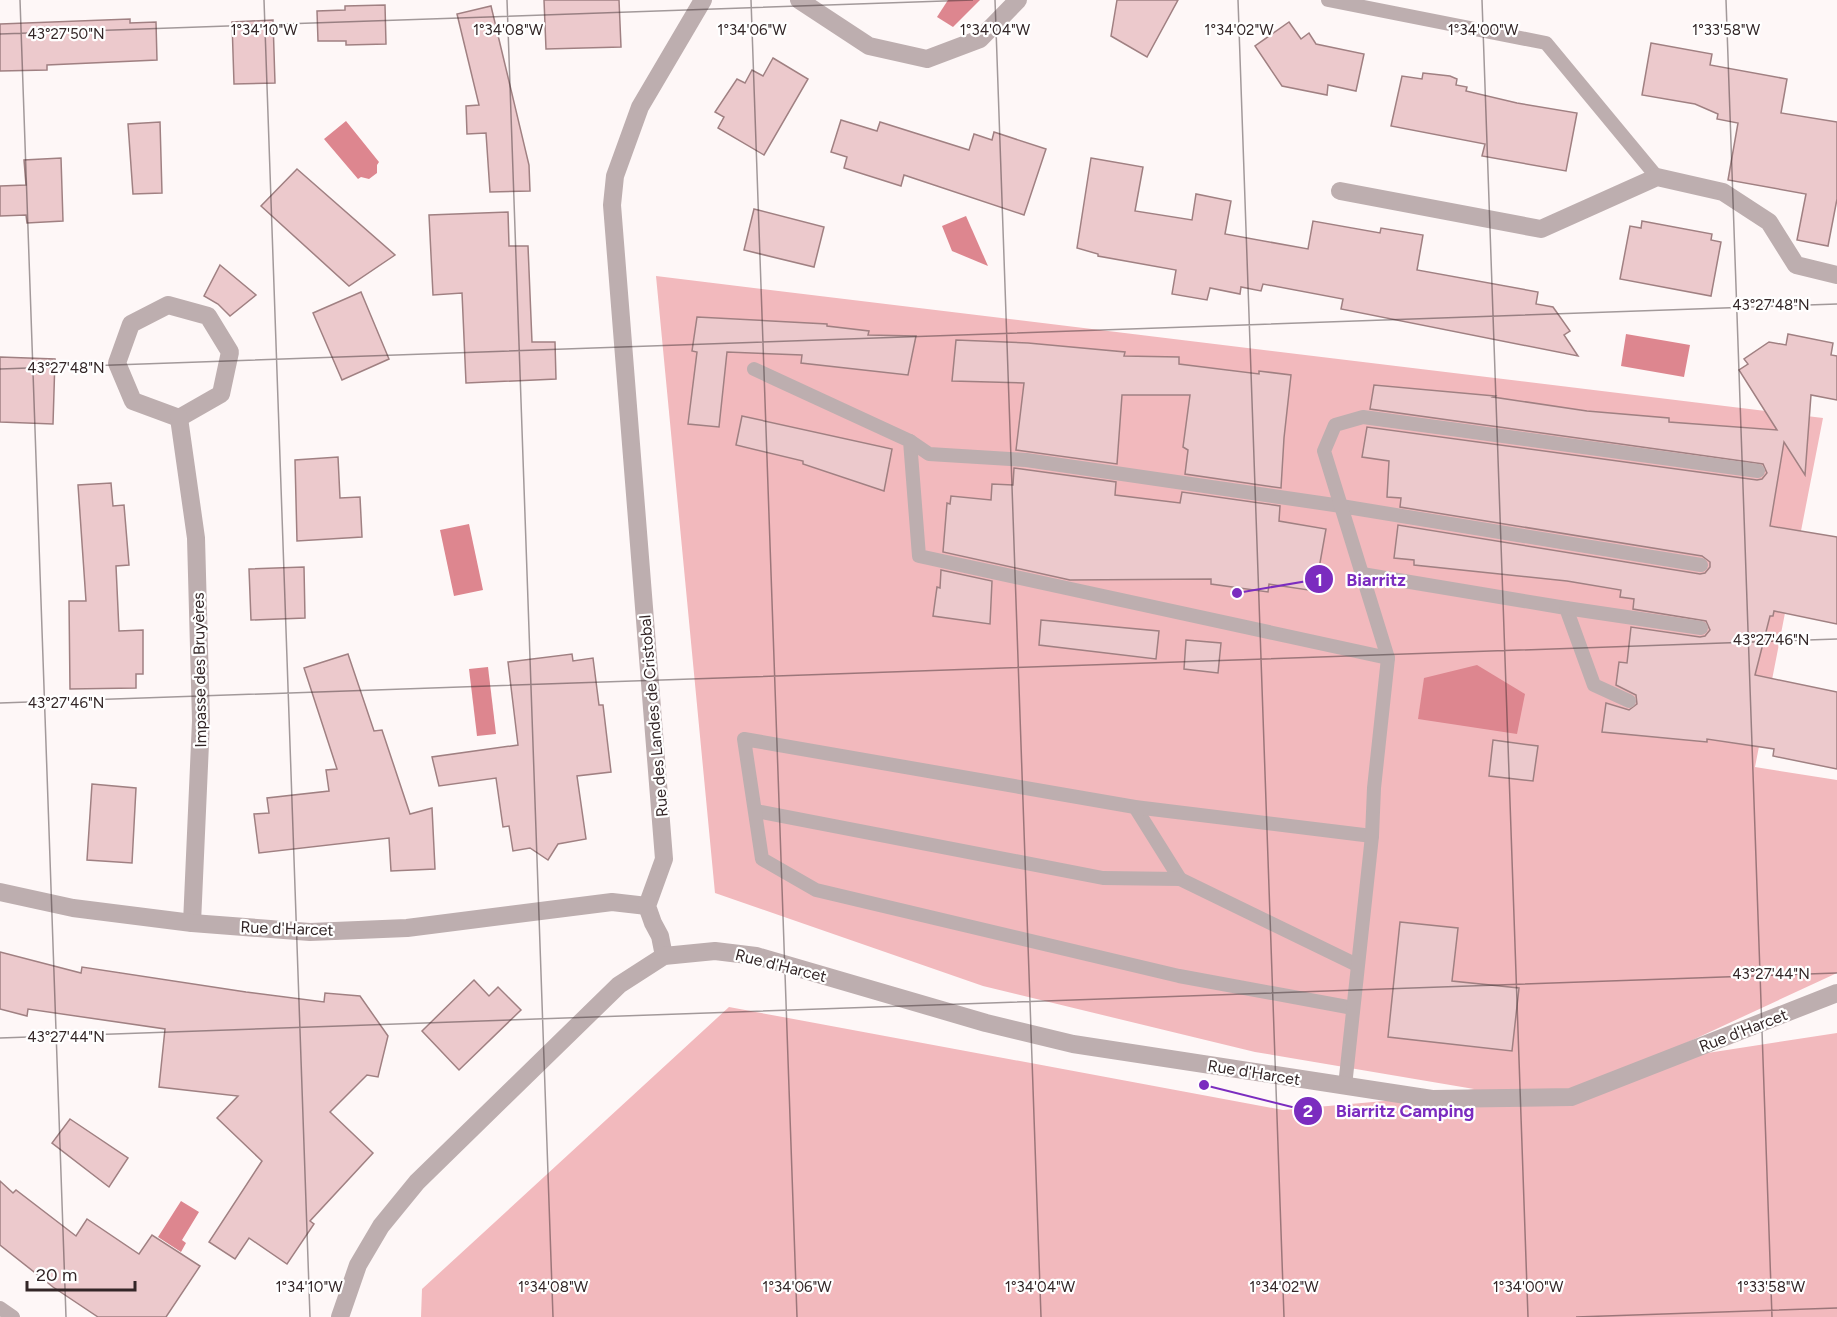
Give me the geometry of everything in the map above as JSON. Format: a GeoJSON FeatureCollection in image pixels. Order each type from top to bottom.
{"type":"FeatureCollection","features":[{"type":"Feature","properties":{"kind":"street","name":"Rue des Landes de Cristobal"},"geometry":{"type":"LineString","coordinates":[[647,906],[664,859],[612,205],[615,176],[640,107],[704,0]]}},
{"type":"Feature","properties":{"kind":"street"},"geometry":{"type":"LineString","coordinates":[[799,0],[869,46],[927,59],[980,39],[1018,0]]}},
{"type":"Feature","properties":{"kind":"street"},"geometry":{"type":"LineString","coordinates":[[1340,191],[1541,229],[1657,177],[1723,192],[1769,222],[1796,265],[1837,275]]}},
{"type":"Feature","properties":{"kind":"street"},"geometry":{"type":"LineString","coordinates":[[168,305],[208,316],[230,352],[221,393],[179,418],[133,401],[117,363],[131,324],[168,305]]}},
{"type":"Feature","properties":{"kind":"street","name":"Impasse des Bruyères"},"geometry":{"type":"LineString","coordinates":[[179,418],[196,538],[200,675],[201,721],[192,923]]}},
{"type":"Feature","properties":{"kind":"street","name":"Rue d'Harcet"},"geometry":{"type":"LineString","coordinates":[[0,892],[73,908],[192,923],[310,932],[406,928],[612,903],[647,906]]}},
{"type":"Feature","properties":{"kind":"street"},"geometry":{"type":"LineString","coordinates":[[340,1317],[358,1265],[381,1226],[417,1182],[619,985],[664,956],[660,936],[647,906]]}},
{"type":"Feature","properties":{"kind":"street","name":"Rue d'Harcet"},"geometry":{"type":"LineString","coordinates":[[664,956],[715,951],[756,956],[986,1023],[1073,1044],[1432,1099],[1571,1097],[1837,993]]}},
{"type":"Feature","properties":{"kind":"lane"},"geometry":{"type":"LineString","coordinates":[[1328,0],[1546,43],[1657,177]]}},
{"type":"Feature","properties":{"kind":"lane"},"geometry":{"type":"LineString","coordinates":[[754,369],[910,441],[929,454],[1026,460],[1341,506],[1701,565]]}},
{"type":"Feature","properties":{"kind":"lane"},"geometry":{"type":"LineString","coordinates":[[1345,1086],[1372,836],[1374,788],[1388,658],[1324,451],[1335,425],[1363,417],[1758,471]]}},
{"type":"Feature","properties":{"kind":"lane"},"geometry":{"type":"LineString","coordinates":[[910,441],[919,556],[1388,658]]}},
{"type":"Feature","properties":{"kind":"lane"},"geometry":{"type":"LineString","coordinates":[[1362,574],[1701,628]]}},
{"type":"Feature","properties":{"kind":"lane"},"geometry":{"type":"LineString","coordinates":[[1566,608],[1594,685],[1629,701]]}},
{"type":"Feature","properties":{"kind":"lane"},"geometry":{"type":"LineString","coordinates":[[1353,1008],[1179,976],[816,890],[762,859],[744,739],[1135,807],[1372,836]]}},
{"type":"Feature","properties":{"kind":"lane"},"geometry":{"type":"LineString","coordinates":[[1135,807],[1180,879]]}},
{"type":"Feature","properties":{"kind":"lane"},"geometry":{"type":"LineString","coordinates":[[756,811],[1102,878],[1180,879],[1357,965]]}},
{"type":"Feature","properties":{"kind":"lane"},"geometry":{"type":"LineString","coordinates":[[0,1308],[13,1317]]}},
{"type":"Feature","properties":{"kind":"shaded area"},"geometry":{"type":"Polygon","coordinates":[[[948,0],[980,0],[953,27],[937,17],[948,0]]]}},
{"type":"Feature","properties":{"kind":"shaded area"},"geometry":{"type":"Polygon","coordinates":[[[346,121],[379,162],[377,173],[369,179],[361,177],[358,179],[324,139],[346,121]]]}},
{"type":"Feature","properties":{"kind":"shaded area"},"geometry":{"type":"Polygon","coordinates":[[[966,216],[988,266],[952,251],[942,226],[966,216]]]}},
{"type":"Feature","properties":{"kind":"shaded area"},"geometry":{"type":"Polygon","coordinates":[[[656,276],[1823,418],[1755,767],[1837,780],[1837,973],[1643,1063],[1837,1033],[1837,1317],[421,1317],[422,1289],[729,1007],[1283,1110],[1418,1098],[1474,1089],[1255,1052],[983,986],[715,893],[656,276]]]}},
{"type":"Feature","properties":{"kind":"shaded area"},"geometry":{"type":"Polygon","coordinates":[[[1626,334],[1690,345],[1684,377],[1621,366],[1626,334]]]}},
{"type":"Feature","properties":{"kind":"shaded area"},"geometry":{"type":"Polygon","coordinates":[[[469,524],[483,590],[454,596],[440,530],[469,524]]]}},
{"type":"Feature","properties":{"kind":"shaded area"},"geometry":{"type":"Polygon","coordinates":[[[1477,665],[1525,694],[1517,734],[1418,719],[1424,678],[1477,665]]]}},
{"type":"Feature","properties":{"kind":"shaded area"},"geometry":{"type":"Polygon","coordinates":[[[488,667],[496,734],[477,736],[469,669],[488,667]]]}},
{"type":"Feature","properties":{"kind":"shaded area"},"geometry":{"type":"Polygon","coordinates":[[[181,1201],[199,1212],[182,1240],[186,1243],[181,1252],[158,1237],[181,1201]]]}},
{"type":"Feature","properties":{"kind":"building"},"geometry":{"type":"Polygon","coordinates":[[[544,0],[619,0],[621,47],[546,49],[544,0]]]}},
{"type":"Feature","properties":{"kind":"building"},"geometry":{"type":"Polygon","coordinates":[[[1117,0],[1178,0],[1147,57],[1111,36],[1117,0]]]}},
{"type":"Feature","properties":{"kind":"building"},"geometry":{"type":"Polygon","coordinates":[[[385,5],[386,44],[346,45],[346,41],[318,41],[317,11],[345,10],[345,6],[385,5]]]}},
{"type":"Feature","properties":{"kind":"building"},"geometry":{"type":"Polygon","coordinates":[[[491,6],[529,165],[530,191],[490,192],[486,133],[467,134],[466,106],[479,105],[457,14],[491,6]]]}},
{"type":"Feature","properties":{"kind":"building"},"geometry":{"type":"Polygon","coordinates":[[[130,19],[130,23],[156,22],[157,60],[47,65],[47,70],[0,71],[0,24],[130,19]]]}},
{"type":"Feature","properties":{"kind":"building"},"geometry":{"type":"Polygon","coordinates":[[[273,20],[275,83],[234,84],[232,22],[273,20]]]}},
{"type":"Feature","properties":{"kind":"building"},"geometry":{"type":"Polygon","coordinates":[[[1289,22],[1301,39],[1309,33],[1316,44],[1364,54],[1356,91],[1328,85],[1327,95],[1282,86],[1255,46],[1289,22]]]}},
{"type":"Feature","properties":{"kind":"building"},"geometry":{"type":"Polygon","coordinates":[[[1651,43],[1712,54],[1710,65],[1787,79],[1781,113],[1837,122],[1837,199],[1828,246],[1797,240],[1806,194],[1728,180],[1738,123],[1717,119],[1718,114],[1695,104],[1642,95],[1651,43]]]}},
{"type":"Feature","properties":{"kind":"building"},"geometry":{"type":"Polygon","coordinates":[[[773,58],[808,79],[764,155],[718,128],[724,117],[715,112],[737,79],[745,83],[752,70],[763,76],[773,58]]]}},
{"type":"Feature","properties":{"kind":"building"},"geometry":{"type":"Polygon","coordinates":[[[1423,73],[1450,76],[1457,79],[1456,85],[1467,87],[1466,91],[1517,103],[1577,113],[1566,171],[1482,156],[1485,144],[1391,126],[1402,76],[1422,79],[1423,73]]]}},
{"type":"Feature","properties":{"kind":"building"},"geometry":{"type":"Polygon","coordinates":[[[841,120],[877,131],[880,122],[969,150],[974,134],[992,140],[994,132],[1046,149],[1024,215],[904,175],[901,186],[844,168],[847,157],[831,152],[841,120]]]}},
{"type":"Feature","properties":{"kind":"building"},"geometry":{"type":"Polygon","coordinates":[[[160,122],[162,193],[133,194],[128,124],[160,122]]]}},
{"type":"Feature","properties":{"kind":"building"},"geometry":{"type":"Polygon","coordinates":[[[61,158],[63,221],[27,223],[26,215],[0,216],[0,186],[26,185],[24,160],[61,158]]]}},
{"type":"Feature","properties":{"kind":"building"},"geometry":{"type":"Polygon","coordinates":[[[1091,158],[1143,167],[1135,211],[1192,220],[1196,194],[1231,201],[1225,234],[1308,249],[1313,221],[1380,233],[1381,228],[1423,235],[1417,270],[1538,292],[1536,304],[1553,307],[1570,331],[1564,335],[1578,356],[1341,309],[1343,299],[1263,284],[1261,291],[1241,287],[1240,294],[1210,288],[1207,300],[1172,294],[1176,270],[1098,256],[1098,254],[1077,248],[1091,158]]]}},
{"type":"Feature","properties":{"kind":"building"},"geometry":{"type":"Polygon","coordinates":[[[297,169],[395,255],[349,286],[261,206],[297,169]]]}},
{"type":"Feature","properties":{"kind":"building"},"geometry":{"type":"Polygon","coordinates":[[[754,209],[824,227],[814,267],[744,250],[754,209]]]}},
{"type":"Feature","properties":{"kind":"building"},"geometry":{"type":"Polygon","coordinates":[[[508,212],[509,246],[528,246],[532,342],[555,342],[556,379],[466,383],[462,293],[433,295],[429,215],[508,212]]]}},
{"type":"Feature","properties":{"kind":"building"},"geometry":{"type":"Polygon","coordinates":[[[1642,221],[1712,234],[1711,240],[1721,242],[1711,296],[1620,279],[1630,226],[1641,228],[1642,221]]]}},
{"type":"Feature","properties":{"kind":"building"},"geometry":{"type":"Polygon","coordinates":[[[220,265],[256,295],[230,316],[218,304],[204,296],[220,265]]]}},
{"type":"Feature","properties":{"kind":"building"},"geometry":{"type":"Polygon","coordinates":[[[361,292],[389,359],[342,380],[313,313],[361,292]]]}},
{"type":"Feature","properties":{"kind":"building"},"geometry":{"type":"Polygon","coordinates":[[[697,317],[827,324],[827,326],[869,331],[868,335],[916,336],[908,375],[801,363],[802,355],[727,352],[719,427],[688,424],[697,352],[692,351],[697,317]]]}},
{"type":"Feature","properties":{"kind":"building"},"geometry":{"type":"Polygon","coordinates":[[[1788,334],[1833,343],[1831,355],[1837,356],[1837,400],[1811,395],[1805,475],[1784,442],[1770,526],[1837,537],[1837,624],[1774,611],[1773,616],[1770,616],[1755,675],[1837,692],[1837,769],[1773,756],[1774,749],[1707,739],[1707,742],[1602,732],[1606,703],[1629,710],[1637,704],[1636,695],[1616,685],[1619,662],[1627,663],[1631,627],[1700,637],[1705,636],[1710,630],[1706,621],[1633,609],[1634,599],[1620,597],[1621,590],[1567,581],[1414,565],[1414,560],[1394,558],[1398,525],[1705,573],[1710,567],[1710,562],[1702,556],[1400,507],[1401,498],[1387,497],[1389,461],[1362,457],[1367,427],[1757,480],[1762,479],[1767,473],[1763,464],[1370,409],[1374,385],[1495,396],[1493,397],[1587,411],[1669,418],[1669,422],[1777,430],[1739,370],[1748,364],[1744,359],[1769,342],[1786,345],[1788,334]]]}},
{"type":"Feature","properties":{"kind":"building"},"geometry":{"type":"Polygon","coordinates":[[[956,340],[1028,343],[1125,352],[1124,356],[1179,357],[1179,364],[1259,374],[1259,371],[1291,375],[1281,488],[1185,474],[1188,450],[1183,447],[1190,395],[1122,395],[1117,464],[1016,450],[1024,383],[952,381],[956,340]]]}},
{"type":"Feature","properties":{"kind":"building"},"geometry":{"type":"Polygon","coordinates":[[[0,357],[55,359],[53,424],[0,422],[0,357]]]}},
{"type":"Feature","properties":{"kind":"building"},"geometry":{"type":"Polygon","coordinates":[[[742,416],[892,449],[884,491],[803,464],[803,461],[736,445],[742,416]]]}},
{"type":"Feature","properties":{"kind":"building"},"geometry":{"type":"Polygon","coordinates":[[[338,457],[340,498],[360,497],[362,537],[297,541],[295,460],[338,457]]]}},
{"type":"Feature","properties":{"kind":"building"},"geometry":{"type":"Polygon","coordinates":[[[1014,468],[1116,482],[1115,495],[1180,503],[1182,492],[1280,506],[1279,521],[1326,529],[1315,591],[1269,584],[1268,592],[1211,584],[1211,579],[1070,580],[943,552],[947,503],[950,504],[951,496],[991,500],[992,484],[1013,485],[1014,468]]]}},
{"type":"Feature","properties":{"kind":"building"},"geometry":{"type":"Polygon","coordinates":[[[111,483],[113,506],[124,505],[129,565],[116,566],[119,631],[143,630],[143,674],[136,674],[136,688],[70,689],[69,601],[86,601],[78,485],[111,483]]]}},
{"type":"Feature","properties":{"kind":"building"},"geometry":{"type":"Polygon","coordinates":[[[304,567],[305,618],[251,620],[249,569],[304,567]]]}},
{"type":"Feature","properties":{"kind":"building"},"geometry":{"type":"Polygon","coordinates":[[[941,570],[992,581],[990,624],[933,616],[937,587],[940,588],[941,570]]]}},
{"type":"Feature","properties":{"kind":"building"},"geometry":{"type":"Polygon","coordinates":[[[1041,620],[1159,631],[1156,659],[1039,645],[1041,620]]]}},
{"type":"Feature","properties":{"kind":"building"},"geometry":{"type":"Polygon","coordinates":[[[1186,640],[1221,643],[1218,673],[1184,669],[1186,640]]]}},
{"type":"Feature","properties":{"kind":"building"},"geometry":{"type":"Polygon","coordinates":[[[348,654],[374,731],[382,730],[410,814],[432,808],[435,869],[391,871],[389,838],[259,853],[254,814],[269,813],[267,798],[329,791],[326,770],[337,769],[304,668],[348,654]]]}},
{"type":"Feature","properties":{"kind":"building"},"geometry":{"type":"Polygon","coordinates":[[[572,654],[573,661],[593,658],[599,705],[603,705],[611,772],[577,776],[586,839],[558,844],[548,860],[530,848],[513,851],[509,826],[503,827],[496,778],[439,786],[432,757],[518,745],[508,662],[572,654]]]}},
{"type":"Feature","properties":{"kind":"building"},"geometry":{"type":"Polygon","coordinates":[[[1493,740],[1538,746],[1533,781],[1489,776],[1493,740]]]}},
{"type":"Feature","properties":{"kind":"building"},"geometry":{"type":"Polygon","coordinates":[[[92,784],[136,788],[132,863],[87,860],[92,784]]]}},
{"type":"Feature","properties":{"kind":"building"},"geometry":{"type":"Polygon","coordinates":[[[1400,922],[1458,928],[1452,981],[1519,988],[1512,1051],[1388,1037],[1400,922]]]}},
{"type":"Feature","properties":{"kind":"building"},"geometry":{"type":"Polygon","coordinates":[[[0,952],[81,973],[82,967],[324,1002],[325,993],[360,996],[388,1036],[378,1077],[367,1075],[330,1112],[373,1153],[310,1221],[314,1224],[287,1264],[249,1238],[235,1259],[209,1242],[262,1161],[217,1118],[238,1096],[159,1087],[165,1029],[28,1009],[27,1016],[0,1009],[0,952]]]}},
{"type":"Feature","properties":{"kind":"building"},"geometry":{"type":"Polygon","coordinates":[[[474,980],[489,996],[498,987],[521,1010],[459,1070],[422,1031],[474,980]]]}},
{"type":"Feature","properties":{"kind":"building"},"geometry":{"type":"Polygon","coordinates":[[[70,1119],[128,1158],[109,1187],[52,1143],[70,1119]]]}},
{"type":"Feature","properties":{"kind":"building"},"geometry":{"type":"Polygon","coordinates":[[[0,1181],[13,1193],[16,1190],[76,1236],[87,1219],[139,1254],[152,1235],[200,1266],[166,1317],[98,1317],[53,1287],[0,1245],[0,1181]]]}},
{"type":"Feature","properties":{"kind":"place","name":"Biarritz"},"geometry":{"type":"Point","coordinates":[1237,593]}},
{"type":"Feature","properties":{"kind":"place","name":"Biarritz Camping"},"geometry":{"type":"Point","coordinates":[1204,1085]}}]}
